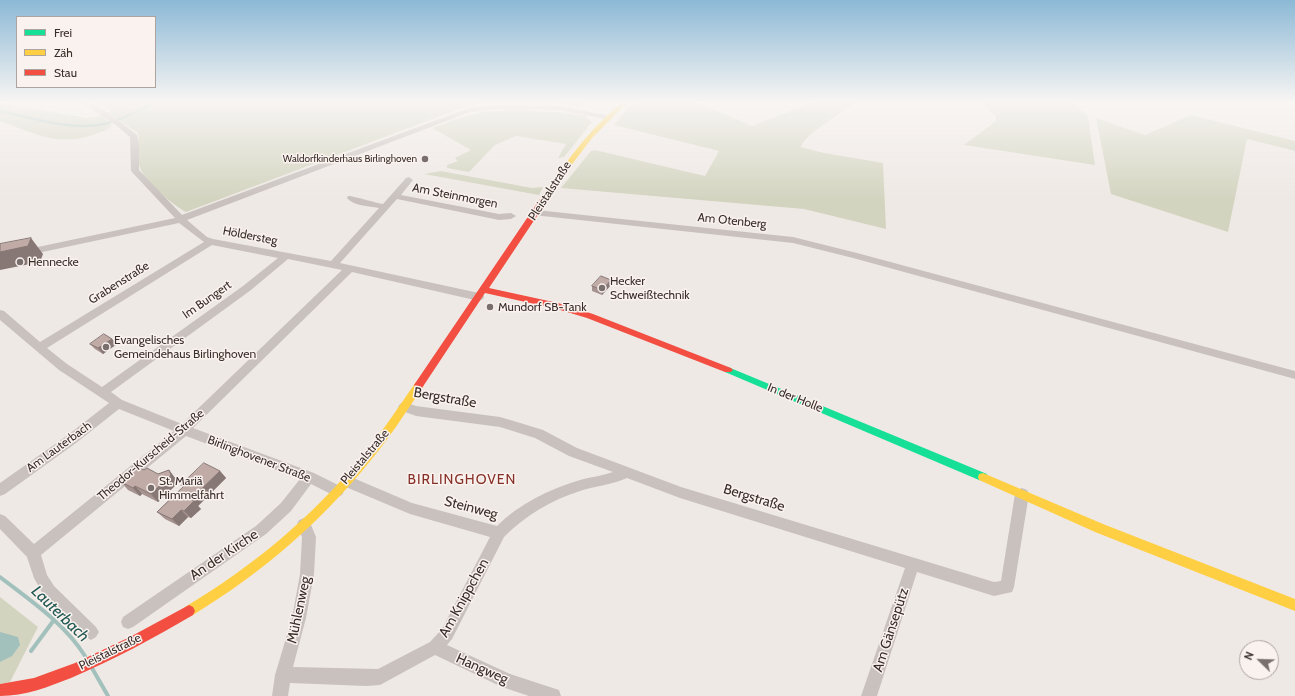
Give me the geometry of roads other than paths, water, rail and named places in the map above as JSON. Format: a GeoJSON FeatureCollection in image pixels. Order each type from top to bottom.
{"type":"FeatureCollection","features":[{"type":"Feature","properties":{"kind":"main road","name":"Pleistalstraße"},"geometry":{"type":"LineString","coordinates":[[0,692],[38,683],[77,668],[104,657],[158,629],[228,587],[277,549],[304,524],[341,486],[384,436],[482,293],[569,162],[590,134]]}},
{"type":"Feature","properties":{"kind":"main road","name":"In der Holle"},"geometry":{"type":"LineString","coordinates":[[482,293],[558,306],[590,316],[696,357],[955,464],[1099,528],[1295,605]]}},
{"type":"Feature","properties":{"kind":"main road"},"geometry":{"type":"LineString","coordinates":[[37,696],[38,683]]}},
{"type":"Feature","properties":{"kind":"street","name":"Höldersteg"},"geometry":{"type":"LineString","coordinates":[[132,134],[135,171],[204,239],[211,242],[482,293]]}},
{"type":"Feature","properties":{"kind":"street"},"geometry":{"type":"LineString","coordinates":[[0,258],[170,223],[401,134]]}},
{"type":"Feature","properties":{"kind":"street","name":"Am Steinmorgen"},"geometry":{"type":"LineString","coordinates":[[333,265],[409,180]]}},
{"type":"Feature","properties":{"kind":"street","name":"Am Steinmorgen"},"geometry":{"type":"LineString","coordinates":[[394,196],[499,217],[511,216]]}},
{"type":"Feature","properties":{"kind":"street"},"geometry":{"type":"LineString","coordinates":[[351,198],[359,202],[385,207]]}},
{"type":"Feature","properties":{"kind":"street","name":"Am Otenberg"},"geometry":{"type":"LineString","coordinates":[[536,213],[793,240],[854,255],[1295,375]]}},
{"type":"Feature","properties":{"kind":"street","name":"Grabenstraße"},"geometry":{"type":"LineString","coordinates":[[40,347],[211,242]]}},
{"type":"Feature","properties":{"kind":"street","name":"Im Bungert"},"geometry":{"type":"LineString","coordinates":[[103,392],[247,288],[286,256]]}},
{"type":"Feature","properties":{"kind":"street","name":"Theodor-Kurscheid-Straße"},"geometry":{"type":"LineString","coordinates":[[33,553],[184,430],[350,268]]}},
{"type":"Feature","properties":{"kind":"street","name":"Birlinghovener Straße"},"geometry":{"type":"LineString","coordinates":[[0,314],[63,367],[118,403],[184,430],[309,477],[341,486]]}},
{"type":"Feature","properties":{"kind":"street","name":"Am Lauterbach"},"geometry":{"type":"LineString","coordinates":[[0,490],[72,440],[118,403]]}},
{"type":"Feature","properties":{"kind":"street","name":"Bergstraße"},"geometry":{"type":"LineString","coordinates":[[404,407],[416,411],[510,425],[539,434],[574,452],[680,492],[994,589],[1007,587],[1022,494]]}},
{"type":"Feature","properties":{"kind":"street","name":"Steinweg"},"geometry":{"type":"LineString","coordinates":[[341,486],[410,508],[499,533],[506,524],[536,504],[579,486],[617,478],[626,472]]}},
{"type":"Feature","properties":{"kind":"street","name":"An der Kirche"},"geometry":{"type":"LineString","coordinates":[[128,622],[261,530],[286,507],[309,477]]}},
{"type":"Feature","properties":{"kind":"street"},"geometry":{"type":"LineString","coordinates":[[0,520],[33,553],[41,578],[49,591],[91,632]]}},
{"type":"Feature","properties":{"kind":"street","name":"Mühlenweg"},"geometry":{"type":"LineString","coordinates":[[280,696],[283,675],[299,618],[307,574],[309,537],[304,524]]}},
{"type":"Feature","properties":{"kind":"street","name":"Am Knippchen"},"geometry":{"type":"LineString","coordinates":[[283,675],[366,678],[380,677],[435,647],[447,634],[499,533]]}},
{"type":"Feature","properties":{"kind":"street","name":"Am Gänsepütz"},"geometry":{"type":"LineString","coordinates":[[869,696],[913,564]]}},
{"type":"Feature","properties":{"kind":"street","name":"Hangweg"},"geometry":{"type":"LineString","coordinates":[[435,647],[508,681],[553,696]]}},
{"type":"Feature","properties":{"kind":"water"},"geometry":{"type":"Polygon","coordinates":[[[0,632],[18,637],[20,645],[12,656],[0,662],[0,632]]]}},
{"type":"Feature","properties":{"kind":"waterway","name":"Lauterbach"},"geometry":{"type":"LineString","coordinates":[[0,577],[54,620]]}},
{"type":"Feature","properties":{"kind":"waterway"},"geometry":{"type":"LineString","coordinates":[[31,651],[54,620]]}},
{"type":"Feature","properties":{"kind":"waterway","name":"Lauterbach"},"geometry":{"type":"LineString","coordinates":[[54,620],[77,644],[85,656]]}},
{"type":"Feature","properties":{"kind":"waterway","name":"Lauterbach"},"geometry":{"type":"LineString","coordinates":[[92,668],[108,696]]}},
{"type":"Feature","properties":{"kind":"place","name":"Waldorfkinderhaus Birlinghoven"},"geometry":{"type":"Point","coordinates":[425,159]}},
{"type":"Feature","properties":{"kind":"place","name":"Hennecke"},"geometry":{"type":"Point","coordinates":[20,262]}},
{"type":"Feature","properties":{"kind":"place","name":"Hecker Schweißtechnik"},"geometry":{"type":"Point","coordinates":[602,288]}},
{"type":"Feature","properties":{"kind":"place","name":"Mundorf SB-Tank"},"geometry":{"type":"Point","coordinates":[490,307]}},
{"type":"Feature","properties":{"kind":"place","name":"Evangelisches Gemeindehaus Birlinghoven"},"geometry":{"type":"Point","coordinates":[106,347]}},
{"type":"Feature","properties":{"kind":"place","name":"St. Mariä Himmelfahrt"},"geometry":{"type":"Point","coordinates":[151,488]}},
{"type":"Feature","properties":{"kind":"district","name":"BIRLINGHOVEN"},"geometry":{"type":"Point","coordinates":[462,480]}}]}
